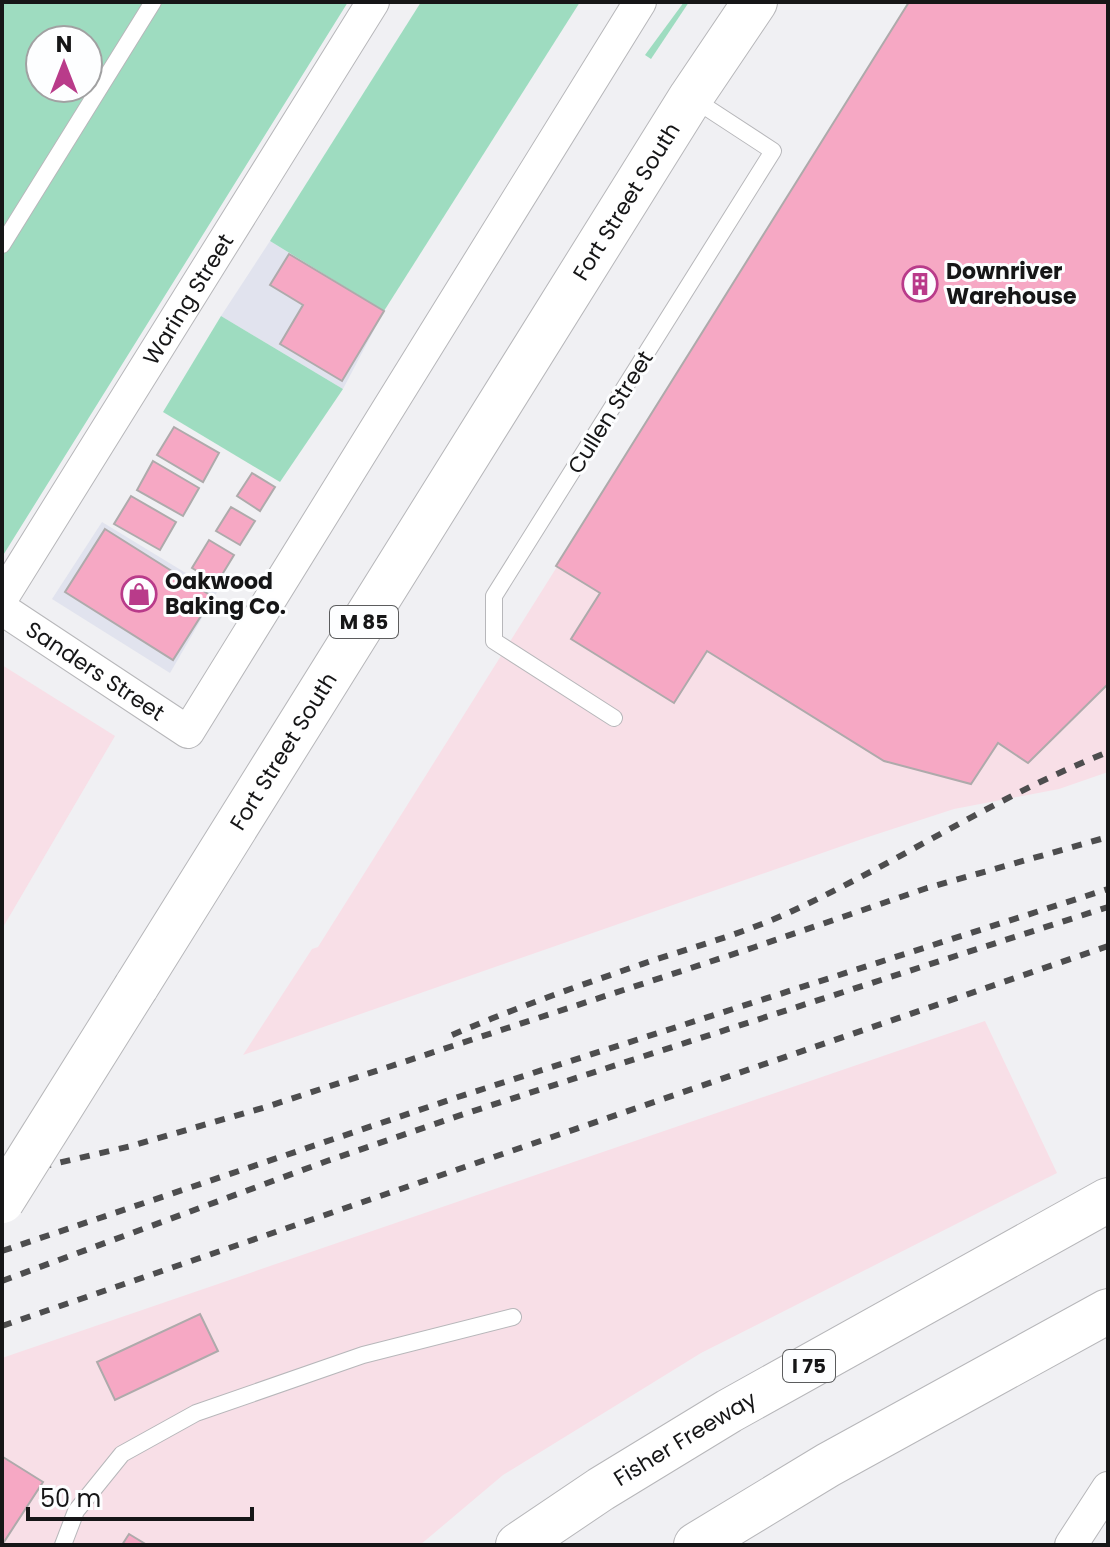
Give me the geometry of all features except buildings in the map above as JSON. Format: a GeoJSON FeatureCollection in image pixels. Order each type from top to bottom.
{"type":"FeatureCollection","features":[{"type":"Feature","properties":{"kind":"main road","name":"M 85"},"geometry":{"type":"LineString","coordinates":[[691,97],[755,2]]}},
{"type":"Feature","properties":{"kind":"main road","name":"Fort Street South"},"geometry":{"type":"LineString","coordinates":[[2,1201],[691,97]]}},
{"type":"Feature","properties":{"kind":"main road","name":"Fisher Freeway"},"geometry":{"type":"LineString","coordinates":[[518,1545],[601,1489],[729,1411],[1108,1200]]}},
{"type":"Feature","properties":{"kind":"main road"},"geometry":{"type":"LineString","coordinates":[[696,1545],[828,1465],[1108,1311]]}},
{"type":"Feature","properties":{"kind":"street","name":"Waring Street"},"geometry":{"type":"LineString","coordinates":[[2,598],[373,2]]}},
{"type":"Feature","properties":{"kind":"street","name":"Sanders Street"},"geometry":{"type":"LineString","coordinates":[[2,609],[188,732],[640,2]]}},
{"type":"Feature","properties":{"kind":"street"},"geometry":{"type":"LineString","coordinates":[[1071,1545],[1108,1488]]}},
{"type":"Feature","properties":{"kind":"lane"},"geometry":{"type":"LineString","coordinates":[[2,245],[153,2]]}},
{"type":"Feature","properties":{"kind":"lane","name":"Cullen Street"},"geometry":{"type":"LineString","coordinates":[[614,718],[494,641],[494,596],[773,151],[691,97]]}},
{"type":"Feature","properties":{"kind":"lane"},"geometry":{"type":"LineString","coordinates":[[63,1545],[76,1511],[122,1454],[196,1413],[363,1355],[513,1317]]}},
{"type":"Feature","properties":{"kind":"shaded area","name":"Downriver Warehouse"},"geometry":{"type":"Polygon","coordinates":[[[912,2],[1108,2],[1108,772],[1059,789],[954,809],[865,838],[243,1055],[312,949],[318,947],[912,2]]]}},
{"type":"Feature","properties":{"kind":"shaded area"},"geometry":{"type":"Polygon","coordinates":[[[270,241],[384,311],[343,389],[221,316],[270,241]]]}},
{"type":"Feature","properties":{"kind":"shaded area","name":"Oakwood Baking Co."},"geometry":{"type":"Polygon","coordinates":[[[102,522],[217,592],[170,673],[52,599],[102,522]]]}},
{"type":"Feature","properties":{"kind":"shaded area"},"geometry":{"type":"Polygon","coordinates":[[[2,665],[115,736],[2,929],[2,665]]]}},
{"type":"Feature","properties":{"kind":"shaded area"},"geometry":{"type":"Polygon","coordinates":[[[985,1021],[1057,1173],[701,1353],[503,1475],[420,1545],[2,1545],[2,1358],[985,1021]]]}},
{"type":"Feature","properties":{"kind":"green space"},"geometry":{"type":"Polygon","coordinates":[[[2,2],[348,2],[2,557],[2,2]]]}},
{"type":"Feature","properties":{"kind":"green space"},"geometry":{"type":"Polygon","coordinates":[[[421,2],[580,2],[384,311],[270,241],[421,2]]]}},
{"type":"Feature","properties":{"kind":"green space"},"geometry":{"type":"Polygon","coordinates":[[[684,2],[689,2],[651,59],[645,55],[684,2]]]}},
{"type":"Feature","properties":{"kind":"green space"},"geometry":{"type":"Polygon","coordinates":[[[221,316],[343,389],[280,482],[163,412],[221,316]]]}},
{"type":"Feature","properties":{"kind":"railway"},"geometry":{"type":"LineString","coordinates":[[452,1035],[576,987],[771,920],[828,894],[1026,789],[1108,752]]}},
{"type":"Feature","properties":{"kind":"railway"},"geometry":{"type":"LineString","coordinates":[[2,1176],[131,1146],[266,1107],[927,888],[1108,837]]}},
{"type":"Feature","properties":{"kind":"railway"},"geometry":{"type":"LineString","coordinates":[[2,1251],[458,1097],[1108,889]]}},
{"type":"Feature","properties":{"kind":"railway"},"geometry":{"type":"LineString","coordinates":[[2,1281],[464,1114],[1108,907]]}},
{"type":"Feature","properties":{"kind":"railway"},"geometry":{"type":"LineString","coordinates":[[2,1326],[1108,946]]}},
{"type":"Feature","properties":{"kind":"place","name":"Downriver Warehouse"},"geometry":{"type":"Point","coordinates":[920,284]}},
{"type":"Feature","properties":{"kind":"place","name":"Oakwood Baking Co."},"geometry":{"type":"Point","coordinates":[139,594]}}]}
